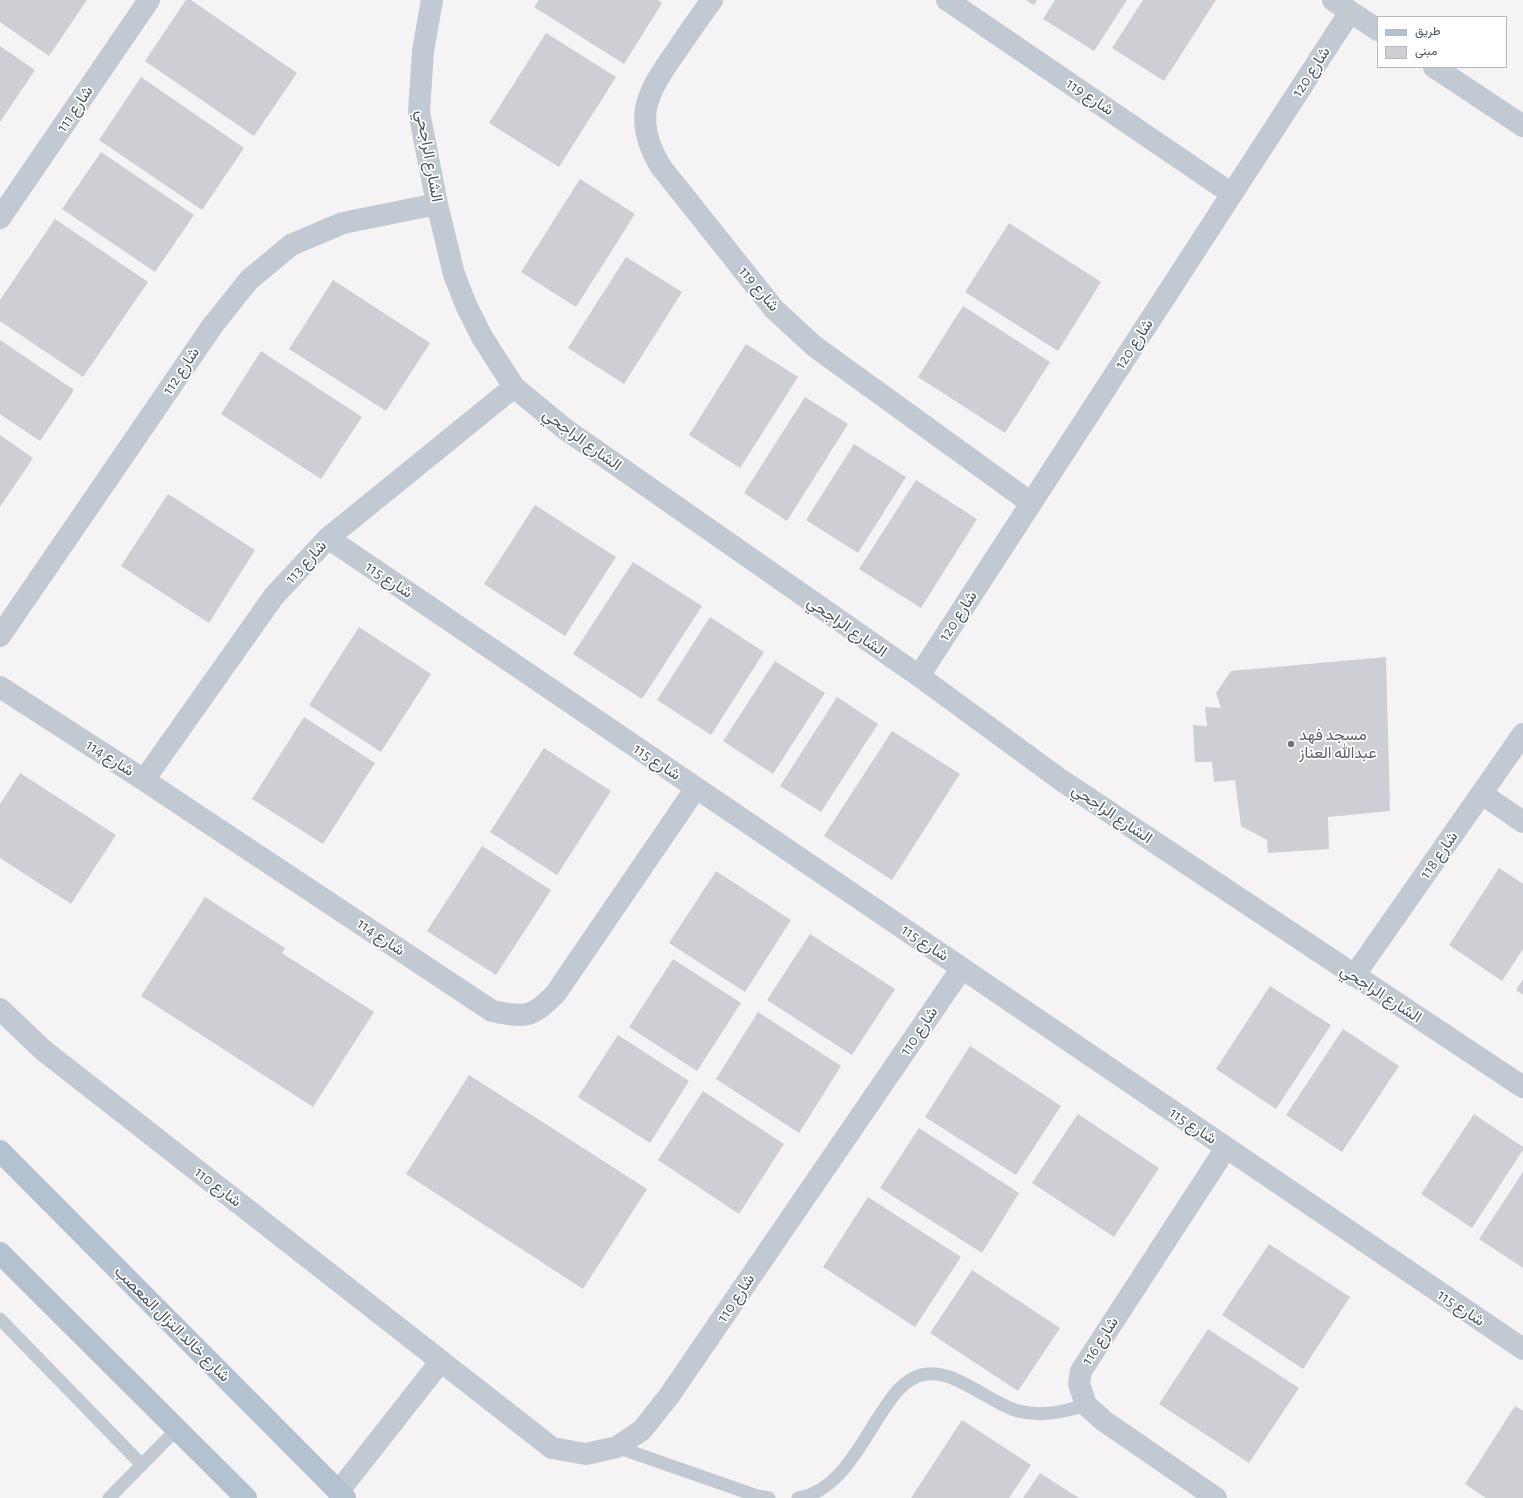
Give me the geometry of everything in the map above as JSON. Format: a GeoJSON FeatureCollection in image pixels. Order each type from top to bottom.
{"type":"FeatureCollection","features":[{"type":"Feature","properties":{"kind":"main road","name":"شارع خالد النزال المعصب"},"geometry":{"type":"LineString","coordinates":[[0,1151],[342,1495]]}},
{"type":"Feature","properties":{"kind":"main road"},"geometry":{"type":"LineString","coordinates":[[0,1253],[246,1498]]}},
{"type":"Feature","properties":{"kind":"street","name":"شارع 111"},"geometry":{"type":"LineString","coordinates":[[0,218],[149,0]]}},
{"type":"Feature","properties":{"kind":"street","name":"الشارع الراجحي"},"geometry":{"type":"LineString","coordinates":[[432,0],[423,51],[419,112],[437,204],[454,274],[466,305],[485,343],[514,387],[565,429],[918,676],[1061,780],[1523,1087]]}},
{"type":"Feature","properties":{"kind":"street","name":"شارع 119"},"geometry":{"type":"LineString","coordinates":[[712,0],[656,80],[648,97],[645,115],[646,133],[652,151],[661,166],[774,309],[814,346],[1031,503]]}},
{"type":"Feature","properties":{"kind":"street","name":"شارع 119"},"geometry":{"type":"LineString","coordinates":[[948,0],[1232,194]]}},
{"type":"Feature","properties":{"kind":"street","name":"شارع 120"},"geometry":{"type":"LineString","coordinates":[[918,676],[1232,194],[1342,6]]}},
{"type":"Feature","properties":{"kind":"street"},"geometry":{"type":"LineString","coordinates":[[1342,6],[1377,29]]}},
{"type":"Feature","properties":{"kind":"street"},"geometry":{"type":"LineString","coordinates":[[1436,68],[1523,126]]}},
{"type":"Feature","properties":{"kind":"street","name":"شارع 112"},"geometry":{"type":"LineString","coordinates":[[0,636],[213,325],[249,280],[291,245],[343,223],[437,204]]}},
{"type":"Feature","properties":{"kind":"street","name":"شارع 113"},"geometry":{"type":"LineString","coordinates":[[144,780],[274,596],[328,538],[514,387]]}},
{"type":"Feature","properties":{"kind":"street","name":"شارع 115"},"geometry":{"type":"LineString","coordinates":[[328,538],[1523,1349]]}},
{"type":"Feature","properties":{"kind":"street","name":"114 شارع"},"geometry":{"type":"LineString","coordinates":[[0,687],[144,780],[492,1011],[518,1016],[540,1010],[556,993],[696,788]]}},
{"type":"Feature","properties":{"kind":"street","name":"شارع 118"},"geometry":{"type":"LineString","coordinates":[[1354,976],[1523,734]]}},
{"type":"Feature","properties":{"kind":"street"},"geometry":{"type":"LineString","coordinates":[[1482,794],[1523,822]]}},
{"type":"Feature","properties":{"kind":"street","name":"شارع 110"},"geometry":{"type":"LineString","coordinates":[[0,1009],[43,1050],[552,1448],[586,1454],[617,1447],[642,1430],[670,1396],[962,968]]}},
{"type":"Feature","properties":{"kind":"street","name":"شارع 116"},"geometry":{"type":"LineString","coordinates":[[1216,1498],[1104,1421],[1086,1404],[1079,1384],[1081,1370],[1226,1148]]}},
{"type":"Feature","properties":{"kind":"street"},"geometry":{"type":"LineString","coordinates":[[342,1495],[441,1361]]}},
{"type":"Feature","properties":{"kind":"lane"},"geometry":{"type":"LineString","coordinates":[[0,1319],[142,1465]]}},
{"type":"Feature","properties":{"kind":"lane"},"geometry":{"type":"LineString","coordinates":[[803,1498],[827,1485],[844,1468],[894,1394],[906,1382],[921,1375],[938,1374],[955,1379],[998,1403],[1018,1411],[1040,1414],[1061,1413],[1086,1404]]}},
{"type":"Feature","properties":{"kind":"lane"},"geometry":{"type":"LineString","coordinates":[[109,1498],[177,1429]]}},
{"type":"Feature","properties":{"kind":"lane"},"geometry":{"type":"LineString","coordinates":[[617,1447],[757,1496],[769,1498]]}},
{"type":"Feature","properties":{"kind":"building"},"geometry":{"type":"Polygon","coordinates":[[[0,0],[87,0],[49,56],[0,22],[0,0]]]}},
{"type":"Feature","properties":{"kind":"building"},"geometry":{"type":"Polygon","coordinates":[[[186,0],[191,0],[297,73],[254,136],[145,61],[186,0]]]}},
{"type":"Feature","properties":{"kind":"building"},"geometry":{"type":"Polygon","coordinates":[[[539,0],[658,0],[662,3],[624,64],[534,7],[539,0]]]}},
{"type":"Feature","properties":{"kind":"building"},"geometry":{"type":"Polygon","coordinates":[[[1026,0],[1037,0],[1034,5],[1026,0]]]}},
{"type":"Feature","properties":{"kind":"building"},"geometry":{"type":"Polygon","coordinates":[[[1055,0],[1127,0],[1094,51],[1043,19],[1055,0]]]}},
{"type":"Feature","properties":{"kind":"building"},"geometry":{"type":"Polygon","coordinates":[[[1143,0],[1216,0],[1164,81],[1112,48],[1143,0]]]}},
{"type":"Feature","properties":{"kind":"building"},"geometry":{"type":"Polygon","coordinates":[[[546,33],[616,77],[559,167],[489,123],[546,33]]]}},
{"type":"Feature","properties":{"kind":"building"},"geometry":{"type":"Polygon","coordinates":[[[0,46],[35,70],[0,122],[0,46]]]}},
{"type":"Feature","properties":{"kind":"building"},"geometry":{"type":"Polygon","coordinates":[[[141,77],[244,148],[202,210],[99,140],[141,77]]]}},
{"type":"Feature","properties":{"kind":"building"},"geometry":{"type":"Polygon","coordinates":[[[101,152],[194,215],[155,272],[62,209],[101,152]]]}},
{"type":"Feature","properties":{"kind":"building"},"geometry":{"type":"Polygon","coordinates":[[[580,179],[635,214],[576,307],[521,272],[580,179]]]}},
{"type":"Feature","properties":{"kind":"building"},"geometry":{"type":"Polygon","coordinates":[[[55,219],[148,282],[83,377],[0,321],[0,300],[55,219]]]}},
{"type":"Feature","properties":{"kind":"building"},"geometry":{"type":"Polygon","coordinates":[[[1009,223],[1101,282],[1058,351],[965,292],[1009,223]]]}},
{"type":"Feature","properties":{"kind":"building"},"geometry":{"type":"Polygon","coordinates":[[[626,257],[682,292],[624,384],[568,348],[626,257]]]}},
{"type":"Feature","properties":{"kind":"building"},"geometry":{"type":"Polygon","coordinates":[[[333,280],[430,343],[386,411],[289,349],[333,280]]]}},
{"type":"Feature","properties":{"kind":"building"},"geometry":{"type":"Polygon","coordinates":[[[963,306],[1050,362],[1005,433],[918,377],[963,306]]]}},
{"type":"Feature","properties":{"kind":"building"},"geometry":{"type":"Polygon","coordinates":[[[0,340],[74,390],[40,441],[0,414],[0,340]]]}},
{"type":"Feature","properties":{"kind":"building"},"geometry":{"type":"Polygon","coordinates":[[[746,344],[798,377],[740,468],[689,435],[746,344]]]}},
{"type":"Feature","properties":{"kind":"building"},"geometry":{"type":"Polygon","coordinates":[[[261,351],[362,417],[321,479],[221,414],[261,351]]]}},
{"type":"Feature","properties":{"kind":"building"},"geometry":{"type":"Polygon","coordinates":[[[805,397],[848,424],[787,521],[744,493],[805,397]]]}},
{"type":"Feature","properties":{"kind":"building"},"geometry":{"type":"Polygon","coordinates":[[[0,435],[33,458],[0,507],[0,435]]]}},
{"type":"Feature","properties":{"kind":"building"},"geometry":{"type":"Polygon","coordinates":[[[854,444],[906,477],[858,553],[806,520],[854,444]]]}},
{"type":"Feature","properties":{"kind":"building"},"geometry":{"type":"Polygon","coordinates":[[[916,480],[977,519],[921,608],[859,569],[916,480]]]}},
{"type":"Feature","properties":{"kind":"building"},"geometry":{"type":"Polygon","coordinates":[[[168,494],[255,550],[209,623],[121,566],[168,494]]]}},
{"type":"Feature","properties":{"kind":"building"},"geometry":{"type":"Polygon","coordinates":[[[535,505],[616,557],[565,636],[484,584],[535,505]]]}},
{"type":"Feature","properties":{"kind":"building"},"geometry":{"type":"Polygon","coordinates":[[[633,562],[702,606],[642,699],[573,654],[633,562]]]}},
{"type":"Feature","properties":{"kind":"building"},"geometry":{"type":"Polygon","coordinates":[[[710,617],[764,652],[711,735],[657,700],[710,617]]]}},
{"type":"Feature","properties":{"kind":"building"},"geometry":{"type":"Polygon","coordinates":[[[359,627],[431,674],[381,752],[309,705],[359,627]]]}},
{"type":"Feature","properties":{"kind":"building","name":"مسجد فهد عبدالله العناز"},"geometry":{"type":"Polygon","coordinates":[[[1386,657],[1390,811],[1328,817],[1329,849],[1268,853],[1267,840],[1241,826],[1235,780],[1214,782],[1212,762],[1195,762],[1193,725],[1207,726],[1205,707],[1221,708],[1216,693],[1231,671],[1386,657]]]}},
{"type":"Feature","properties":{"kind":"building"},"geometry":{"type":"Polygon","coordinates":[[[775,661],[825,693],[773,774],[723,741],[775,661]]]}},
{"type":"Feature","properties":{"kind":"building"},"geometry":{"type":"Polygon","coordinates":[[[837,697],[878,724],[821,812],[780,786],[837,697]]]}},
{"type":"Feature","properties":{"kind":"building"},"geometry":{"type":"Polygon","coordinates":[[[304,717],[375,763],[323,844],[252,799],[304,717]]]}},
{"type":"Feature","properties":{"kind":"building"},"geometry":{"type":"Polygon","coordinates":[[[892,731],[960,774],[892,880],[824,836],[892,731]]]}},
{"type":"Feature","properties":{"kind":"building"},"geometry":{"type":"Polygon","coordinates":[[[544,748],[611,791],[557,875],[490,832],[544,748]]]}},
{"type":"Feature","properties":{"kind":"building"},"geometry":{"type":"Polygon","coordinates":[[[20,773],[116,835],[71,904],[0,858],[0,804],[20,773]]]}},
{"type":"Feature","properties":{"kind":"building"},"geometry":{"type":"Polygon","coordinates":[[[482,846],[551,890],[496,975],[427,931],[482,846]]]}},
{"type":"Feature","properties":{"kind":"building"},"geometry":{"type":"Polygon","coordinates":[[[1499,868],[1523,884],[1523,949],[1502,981],[1449,945],[1499,868]]]}},
{"type":"Feature","properties":{"kind":"building"},"geometry":{"type":"Polygon","coordinates":[[[716,871],[791,920],[745,992],[669,943],[716,871]]]}},
{"type":"Feature","properties":{"kind":"building"},"geometry":{"type":"Polygon","coordinates":[[[205,897],[285,948],[282,953],[374,1012],[313,1107],[141,996],[205,897]]]}},
{"type":"Feature","properties":{"kind":"building"},"geometry":{"type":"Polygon","coordinates":[[[810,934],[895,989],[852,1055],[767,1000],[810,934]]]}},
{"type":"Feature","properties":{"kind":"building"},"geometry":{"type":"Polygon","coordinates":[[[673,959],[741,1003],[697,1071],[629,1027],[673,959]]]}},
{"type":"Feature","properties":{"kind":"building"},"geometry":{"type":"Polygon","coordinates":[[[1523,979],[1523,995],[1516,990],[1523,979]]]}},
{"type":"Feature","properties":{"kind":"building"},"geometry":{"type":"Polygon","coordinates":[[[1270,986],[1331,1025],[1276,1109],[1216,1069],[1270,986]]]}},
{"type":"Feature","properties":{"kind":"building"},"geometry":{"type":"Polygon","coordinates":[[[758,1012],[841,1066],[799,1133],[716,1079],[758,1012]]]}},
{"type":"Feature","properties":{"kind":"building"},"geometry":{"type":"Polygon","coordinates":[[[1343,1029],[1399,1066],[1342,1152],[1286,1115],[1343,1029]]]}},
{"type":"Feature","properties":{"kind":"building"},"geometry":{"type":"Polygon","coordinates":[[[618,1035],[689,1081],[650,1143],[578,1097],[618,1035]]]}},
{"type":"Feature","properties":{"kind":"building"},"geometry":{"type":"Polygon","coordinates":[[[970,1046],[1061,1106],[1016,1175],[925,1117],[970,1046]]]}},
{"type":"Feature","properties":{"kind":"building"},"geometry":{"type":"Polygon","coordinates":[[[469,1075],[647,1189],[583,1289],[406,1174],[469,1075]]]}},
{"type":"Feature","properties":{"kind":"building"},"geometry":{"type":"Polygon","coordinates":[[[703,1091],[784,1144],[739,1214],[658,1160],[703,1091]]]}},
{"type":"Feature","properties":{"kind":"building"},"geometry":{"type":"Polygon","coordinates":[[[1078,1114],[1159,1168],[1114,1237],[1032,1183],[1078,1114]]]}},
{"type":"Feature","properties":{"kind":"building"},"geometry":{"type":"Polygon","coordinates":[[[1474,1114],[1523,1147],[1523,1150],[1472,1228],[1421,1194],[1474,1114]]]}},
{"type":"Feature","properties":{"kind":"building"},"geometry":{"type":"Polygon","coordinates":[[[919,1128],[1019,1193],[982,1253],[880,1188],[919,1128]]]}},
{"type":"Feature","properties":{"kind":"building"},"geometry":{"type":"Polygon","coordinates":[[[1523,1172],[1523,1268],[1479,1239],[1523,1172]]]}},
{"type":"Feature","properties":{"kind":"building"},"geometry":{"type":"Polygon","coordinates":[[[868,1197],[961,1257],[915,1327],[823,1267],[868,1197]]]}},
{"type":"Feature","properties":{"kind":"building"},"geometry":{"type":"Polygon","coordinates":[[[1269,1244],[1350,1297],[1303,1369],[1222,1315],[1269,1244]]]}},
{"type":"Feature","properties":{"kind":"building"},"geometry":{"type":"Polygon","coordinates":[[[972,1270],[1060,1328],[1018,1391],[930,1333],[972,1270]]]}},
{"type":"Feature","properties":{"kind":"building"},"geometry":{"type":"Polygon","coordinates":[[[1208,1329],[1299,1388],[1249,1463],[1159,1404],[1208,1329]]]}},
{"type":"Feature","properties":{"kind":"building"},"geometry":{"type":"Polygon","coordinates":[[[1515,1406],[1523,1411],[1523,1498],[1486,1498],[1465,1484],[1515,1406]]]}},
{"type":"Feature","properties":{"kind":"building"},"geometry":{"type":"Polygon","coordinates":[[[962,1420],[1031,1465],[1009,1498],[911,1498],[962,1420]]]}},
{"type":"Feature","properties":{"kind":"building"},"geometry":{"type":"Polygon","coordinates":[[[1040,1473],[1079,1498],[1023,1498],[1040,1473]]]}},
{"type":"Feature","properties":{"kind":"place","name":"مسجد فهد عبدالله العناز"},"geometry":{"type":"Point","coordinates":[1291,744]}}]}
